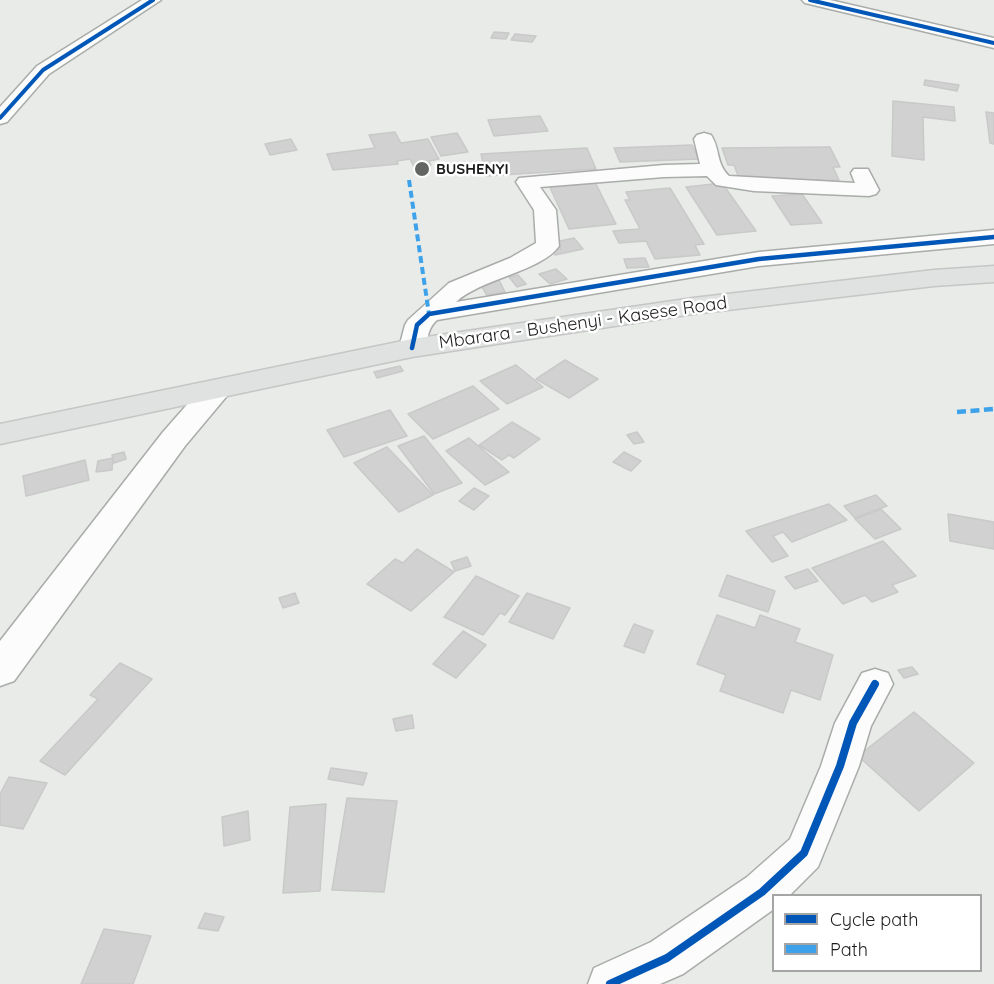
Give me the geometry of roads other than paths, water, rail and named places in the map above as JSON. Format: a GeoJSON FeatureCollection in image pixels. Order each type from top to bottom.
{"type":"FeatureCollection","features":[{"type":"Feature","properties":{"kind":"main road","name":"Mbarara - Bushenyi - Kasese Road"},"geometry":{"type":"LineString","coordinates":[[0,434],[412,348],[693,306],[934,278],[994,274]]}},
{"type":"Feature","properties":{"kind":"main road"},"geometry":{"type":"LineString","coordinates":[[0,670],[174,439],[216,390]]}},
{"type":"Feature","properties":{"kind":"street"},"geometry":{"type":"LineString","coordinates":[[0,118],[43,70],[153,0]]}},
{"type":"Feature","properties":{"kind":"street"},"geometry":{"type":"LineString","coordinates":[[810,0],[994,43]]}},
{"type":"Feature","properties":{"kind":"street"},"geometry":{"type":"LineString","coordinates":[[704,139],[707,158],[723,181],[869,190],[861,173]]}},
{"type":"Feature","properties":{"kind":"street"},"geometry":{"type":"LineString","coordinates":[[412,348],[417,326],[457,288],[518,263],[548,246],[545,210],[526,182],[664,171],[714,170]]}},
{"type":"Feature","properties":{"kind":"street"},"geometry":{"type":"LineString","coordinates":[[429,314],[759,259],[994,237]]}},
{"type":"Feature","properties":{"kind":"street"},"geometry":{"type":"LineString","coordinates":[[610,984],[676,951],[762,892],[804,853],[840,766],[853,723],[875,684]]}},
{"type":"Feature","properties":{"kind":"place","name":"BUSHENYI"},"geometry":{"type":"Point","coordinates":[422,169]}}]}
